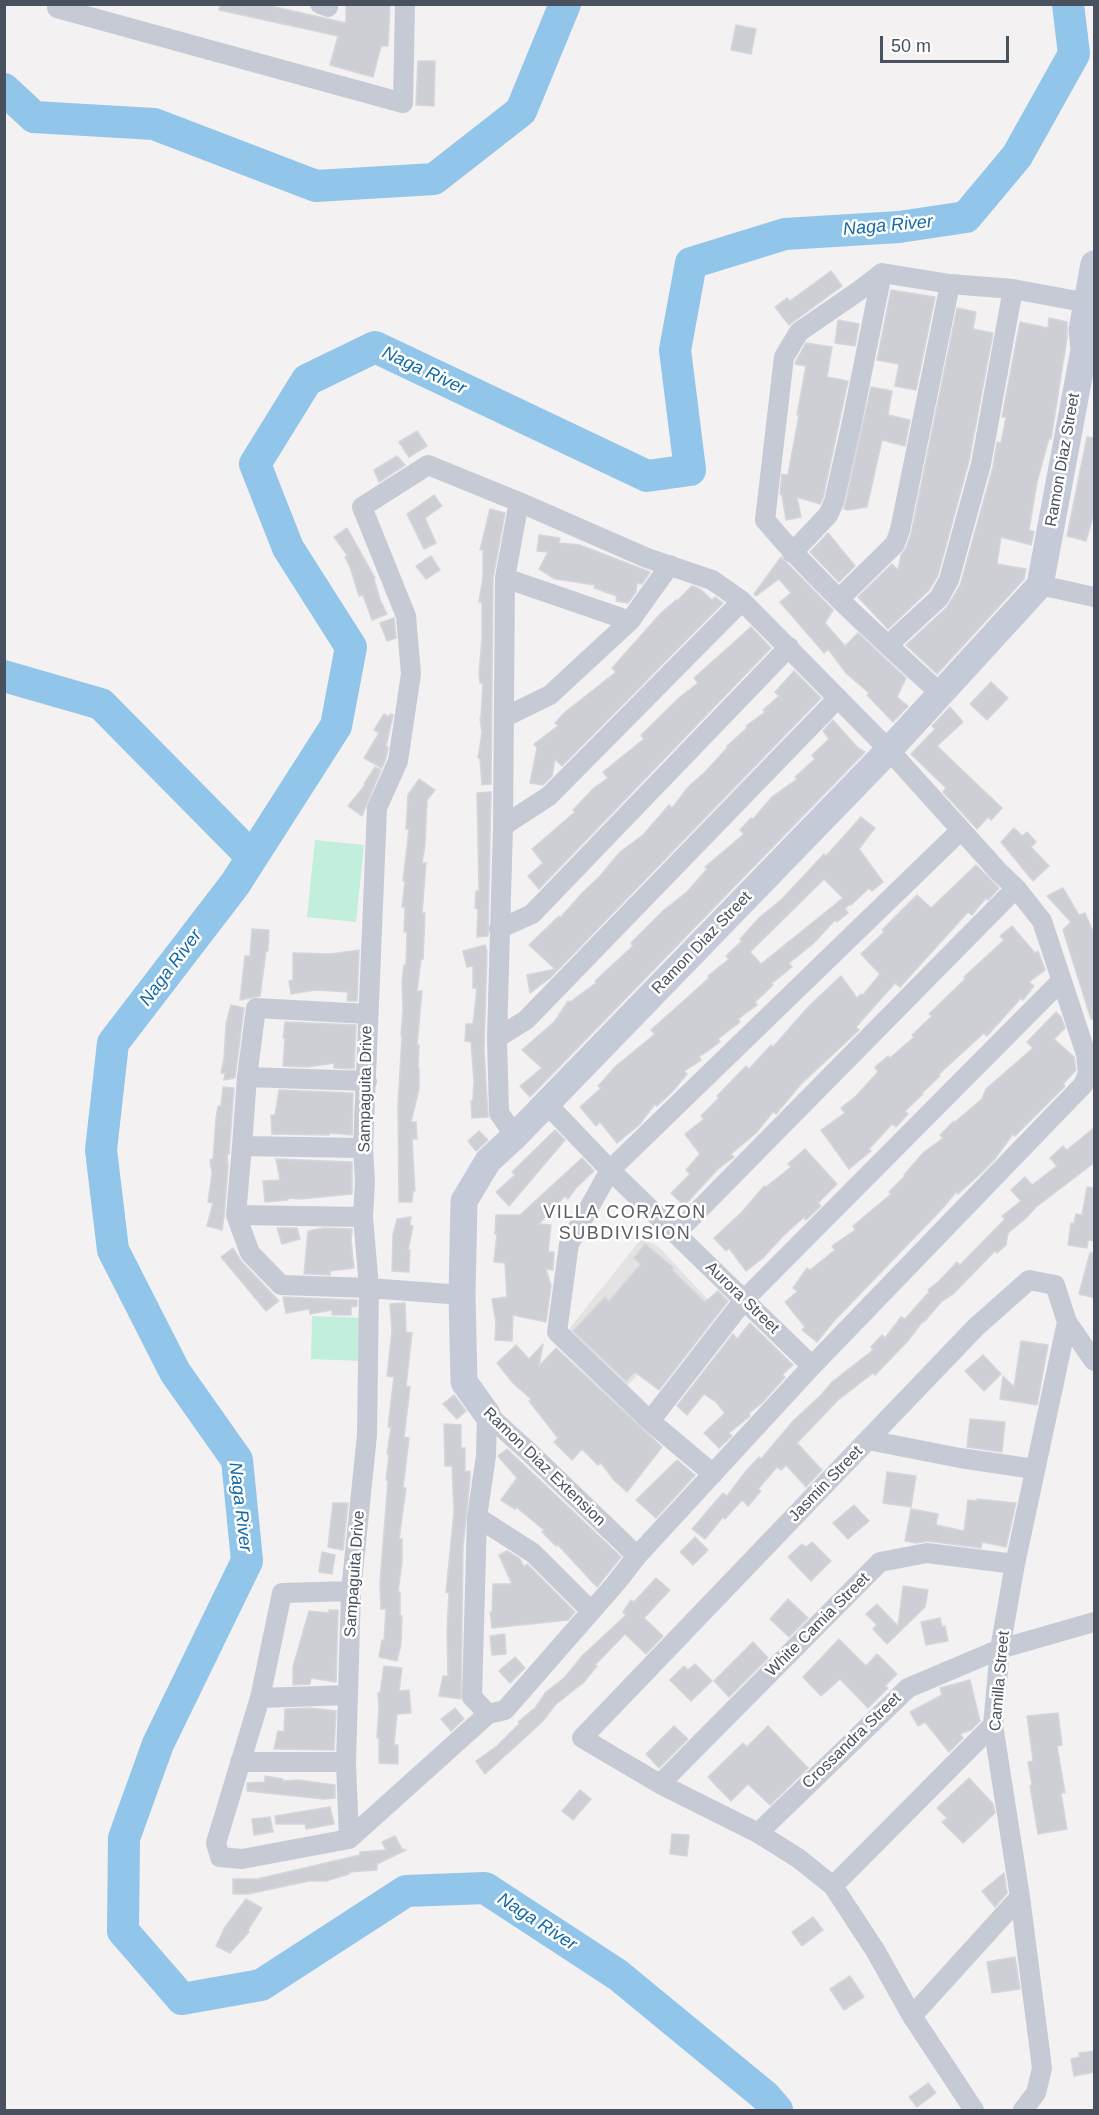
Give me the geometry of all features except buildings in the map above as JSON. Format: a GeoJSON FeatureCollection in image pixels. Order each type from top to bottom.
{"type":"FeatureCollection","features":[{"type":"Feature","properties":{"kind":"street"},"geometry":{"type":"LineString","coordinates":[[57,4],[57,8],[403,103],[405,4]]}},
{"type":"Feature","properties":{"kind":"street"},"geometry":{"type":"LineString","coordinates":[[320,4],[328,7],[328,4]]}},
{"type":"Feature","properties":{"kind":"street","name":"Ramon Diaz Street"},"geometry":{"type":"LineString","coordinates":[[515,1136],[889,750],[1040,585],[1089,351],[1082,330],[1095,264]]}},
{"type":"Feature","properties":{"kind":"street"},"geometry":{"type":"LineString","coordinates":[[940,694],[792,553],[765,520],[784,357],[799,332],[882,273],[950,284],[1013,289],[1088,303]]}},
{"type":"Feature","properties":{"kind":"street"},"geometry":{"type":"LineString","coordinates":[[792,553],[828,515],[834,502],[882,273]]}},
{"type":"Feature","properties":{"kind":"street"},"geometry":{"type":"LineString","coordinates":[[839,599],[895,544],[900,530],[950,284]]}},
{"type":"Feature","properties":{"kind":"street"},"geometry":{"type":"LineString","coordinates":[[888,645],[939,598],[949,580],[981,464],[1013,289]]}},
{"type":"Feature","properties":{"kind":"street","name":"Sampaguita Drive"},"geometry":{"type":"LineString","coordinates":[[349,1839],[346,1762],[351,1592],[366,1435],[369,1288],[363,1217],[365,1181],[363,1148],[368,1080],[368,1014],[377,808],[398,761],[411,674],[406,616],[362,507],[428,465],[519,502]]}},
{"type":"Feature","properties":{"kind":"street"},"geometry":{"type":"LineString","coordinates":[[351,1592],[282,1593],[260,1698],[216,1843],[220,1857],[242,1859],[349,1839],[488,1714],[506,1710],[637,1556],[712,1474],[1091,1074],[1042,921],[1016,888],[960,831],[889,750],[789,647],[742,601],[712,580],[647,558],[519,502],[505,578],[505,717],[497,1038],[499,1113],[515,1136]]}},
{"type":"Feature","properties":{"kind":"street"},"geometry":{"type":"LineString","coordinates":[[505,717],[550,695],[630,621],[670,565]]}},
{"type":"Feature","properties":{"kind":"street"},"geometry":{"type":"LineString","coordinates":[[505,578],[630,621]]}},
{"type":"Feature","properties":{"kind":"street"},"geometry":{"type":"LineString","coordinates":[[1040,585],[1095,597]]}},
{"type":"Feature","properties":{"kind":"street"},"geometry":{"type":"LineString","coordinates":[[503,826],[549,796],[742,601]]}},
{"type":"Feature","properties":{"kind":"street"},"geometry":{"type":"LineString","coordinates":[[500,929],[532,914],[789,647]]}},
{"type":"Feature","properties":{"kind":"street"},"geometry":{"type":"LineString","coordinates":[[497,1038],[526,1020],[838,698]]}},
{"type":"Feature","properties":{"kind":"street"},"geometry":{"type":"LineString","coordinates":[[712,1474],[650,1421],[557,1332],[569,1244],[610,1170],[960,831]]}},
{"type":"Feature","properties":{"kind":"street"},"geometry":{"type":"LineString","coordinates":[[676,1233],[1016,888]]}},
{"type":"Feature","properties":{"kind":"street"},"geometry":{"type":"LineString","coordinates":[[650,1421],[744,1300],[1061,981]]}},
{"type":"Feature","properties":{"kind":"street"},"geometry":{"type":"LineString","coordinates":[[368,1014],[256,1008],[247,1077],[236,1215],[250,1253],[281,1285],[369,1288],[462,1295]]}},
{"type":"Feature","properties":{"kind":"street"},"geometry":{"type":"LineString","coordinates":[[247,1077],[368,1080]]}},
{"type":"Feature","properties":{"kind":"street","name":"Aurora Street"},"geometry":{"type":"LineString","coordinates":[[546,1103],[610,1170],[812,1366]]}},
{"type":"Feature","properties":{"kind":"street","name":"Ramon Diaz Extension"},"geometry":{"type":"LineString","coordinates":[[515,1136],[488,1161],[464,1201],[462,1295],[464,1382],[487,1414],[637,1556]]}},
{"type":"Feature","properties":{"kind":"street"},"geometry":{"type":"LineString","coordinates":[[242,1146],[363,1148]]}},
{"type":"Feature","properties":{"kind":"street"},"geometry":{"type":"LineString","coordinates":[[236,1215],[363,1217]]}},
{"type":"Feature","properties":{"kind":"street","name":"Jasmin Street"},"geometry":{"type":"LineString","coordinates":[[660,1784],[582,1738],[976,1327],[1029,1280],[1055,1285],[1067,1322]]}},
{"type":"Feature","properties":{"kind":"street"},"geometry":{"type":"LineString","coordinates":[[1067,1322],[1095,1362]]}},
{"type":"Feature","properties":{"kind":"street","name":"Camilla Street"},"geometry":{"type":"LineString","coordinates":[[1023,2110],[1036,2093],[1042,2068],[1020,1897],[993,1725],[1000,1649],[1015,1564],[1067,1322]]}},
{"type":"Feature","properties":{"kind":"street"},"geometry":{"type":"LineString","coordinates":[[487,1414],[486,1456],[477,1517],[472,1697],[488,1714]]}},
{"type":"Feature","properties":{"kind":"street"},"geometry":{"type":"LineString","coordinates":[[868,1440],[960,1458],[1034,1469]]}},
{"type":"Feature","properties":{"kind":"street"},"geometry":{"type":"LineString","coordinates":[[477,1517],[533,1553],[591,1611]]}},
{"type":"Feature","properties":{"kind":"street","name":"White Camia Street"},"geometry":{"type":"LineString","coordinates":[[660,1784],[880,1562],[927,1553],[1015,1564]]}},
{"type":"Feature","properties":{"kind":"street","name":"Crossandra Street"},"geometry":{"type":"LineString","coordinates":[[758,1833],[908,1688],[1000,1649],[1095,1622]]}},
{"type":"Feature","properties":{"kind":"street"},"geometry":{"type":"LineString","coordinates":[[260,1698],[348,1695]]}},
{"type":"Feature","properties":{"kind":"street"},"geometry":{"type":"LineString","coordinates":[[833,1886],[993,1725]]}},
{"type":"Feature","properties":{"kind":"street"},"geometry":{"type":"LineString","coordinates":[[240,1762],[346,1762]]}},
{"type":"Feature","properties":{"kind":"street"},"geometry":{"type":"LineString","coordinates":[[660,1784],[758,1833],[798,1858],[833,1886],[875,1950],[912,2016],[974,2110]]}},
{"type":"Feature","properties":{"kind":"street"},"geometry":{"type":"LineString","coordinates":[[912,2016],[1020,1897]]}},
{"type":"Feature","properties":{"kind":"shaded area"},"geometry":{"type":"Polygon","coordinates":[[[642,1238],[659,1247],[710,1302],[622,1391],[565,1334],[642,1238]]]}},
{"type":"Feature","properties":{"kind":"green space"},"geometry":{"type":"Polygon","coordinates":[[[315,840],[364,845],[356,922],[307,917],[315,840]]]}},
{"type":"Feature","properties":{"kind":"green space"},"geometry":{"type":"Polygon","coordinates":[[[312,1316],[364,1318],[362,1361],[311,1359],[312,1316]]]}},
{"type":"Feature","properties":{"kind":"waterway","name":"Naga River"},"geometry":{"type":"LineString","coordinates":[[4,89],[34,117],[154,124],[316,186],[434,179],[521,111],[565,4]]}},
{"type":"Feature","properties":{"kind":"waterway","name":"Naga River"},"geometry":{"type":"LineString","coordinates":[[777,2110],[765,2096],[618,1975],[485,1888],[406,1891],[261,1985],[182,1999],[123,1931],[124,1838],[158,1744],[247,1561],[237,1460],[175,1372],[113,1250],[101,1150],[113,1043],[235,884],[336,726],[351,647],[288,548],[255,464],[307,380],[375,347],[647,476],[690,470],[675,350],[691,263],[785,234],[899,227],[966,217],[1017,156],[1074,54],[1068,4]]}},
{"type":"Feature","properties":{"kind":"waterway"},"geometry":{"type":"LineString","coordinates":[[4,676],[101,704],[252,857]]}},
{"type":"Feature","properties":{"kind":"district","name":"VILLA CORAZON SUBDIVISION"},"geometry":{"type":"Point","coordinates":[625,1223]}}]}
